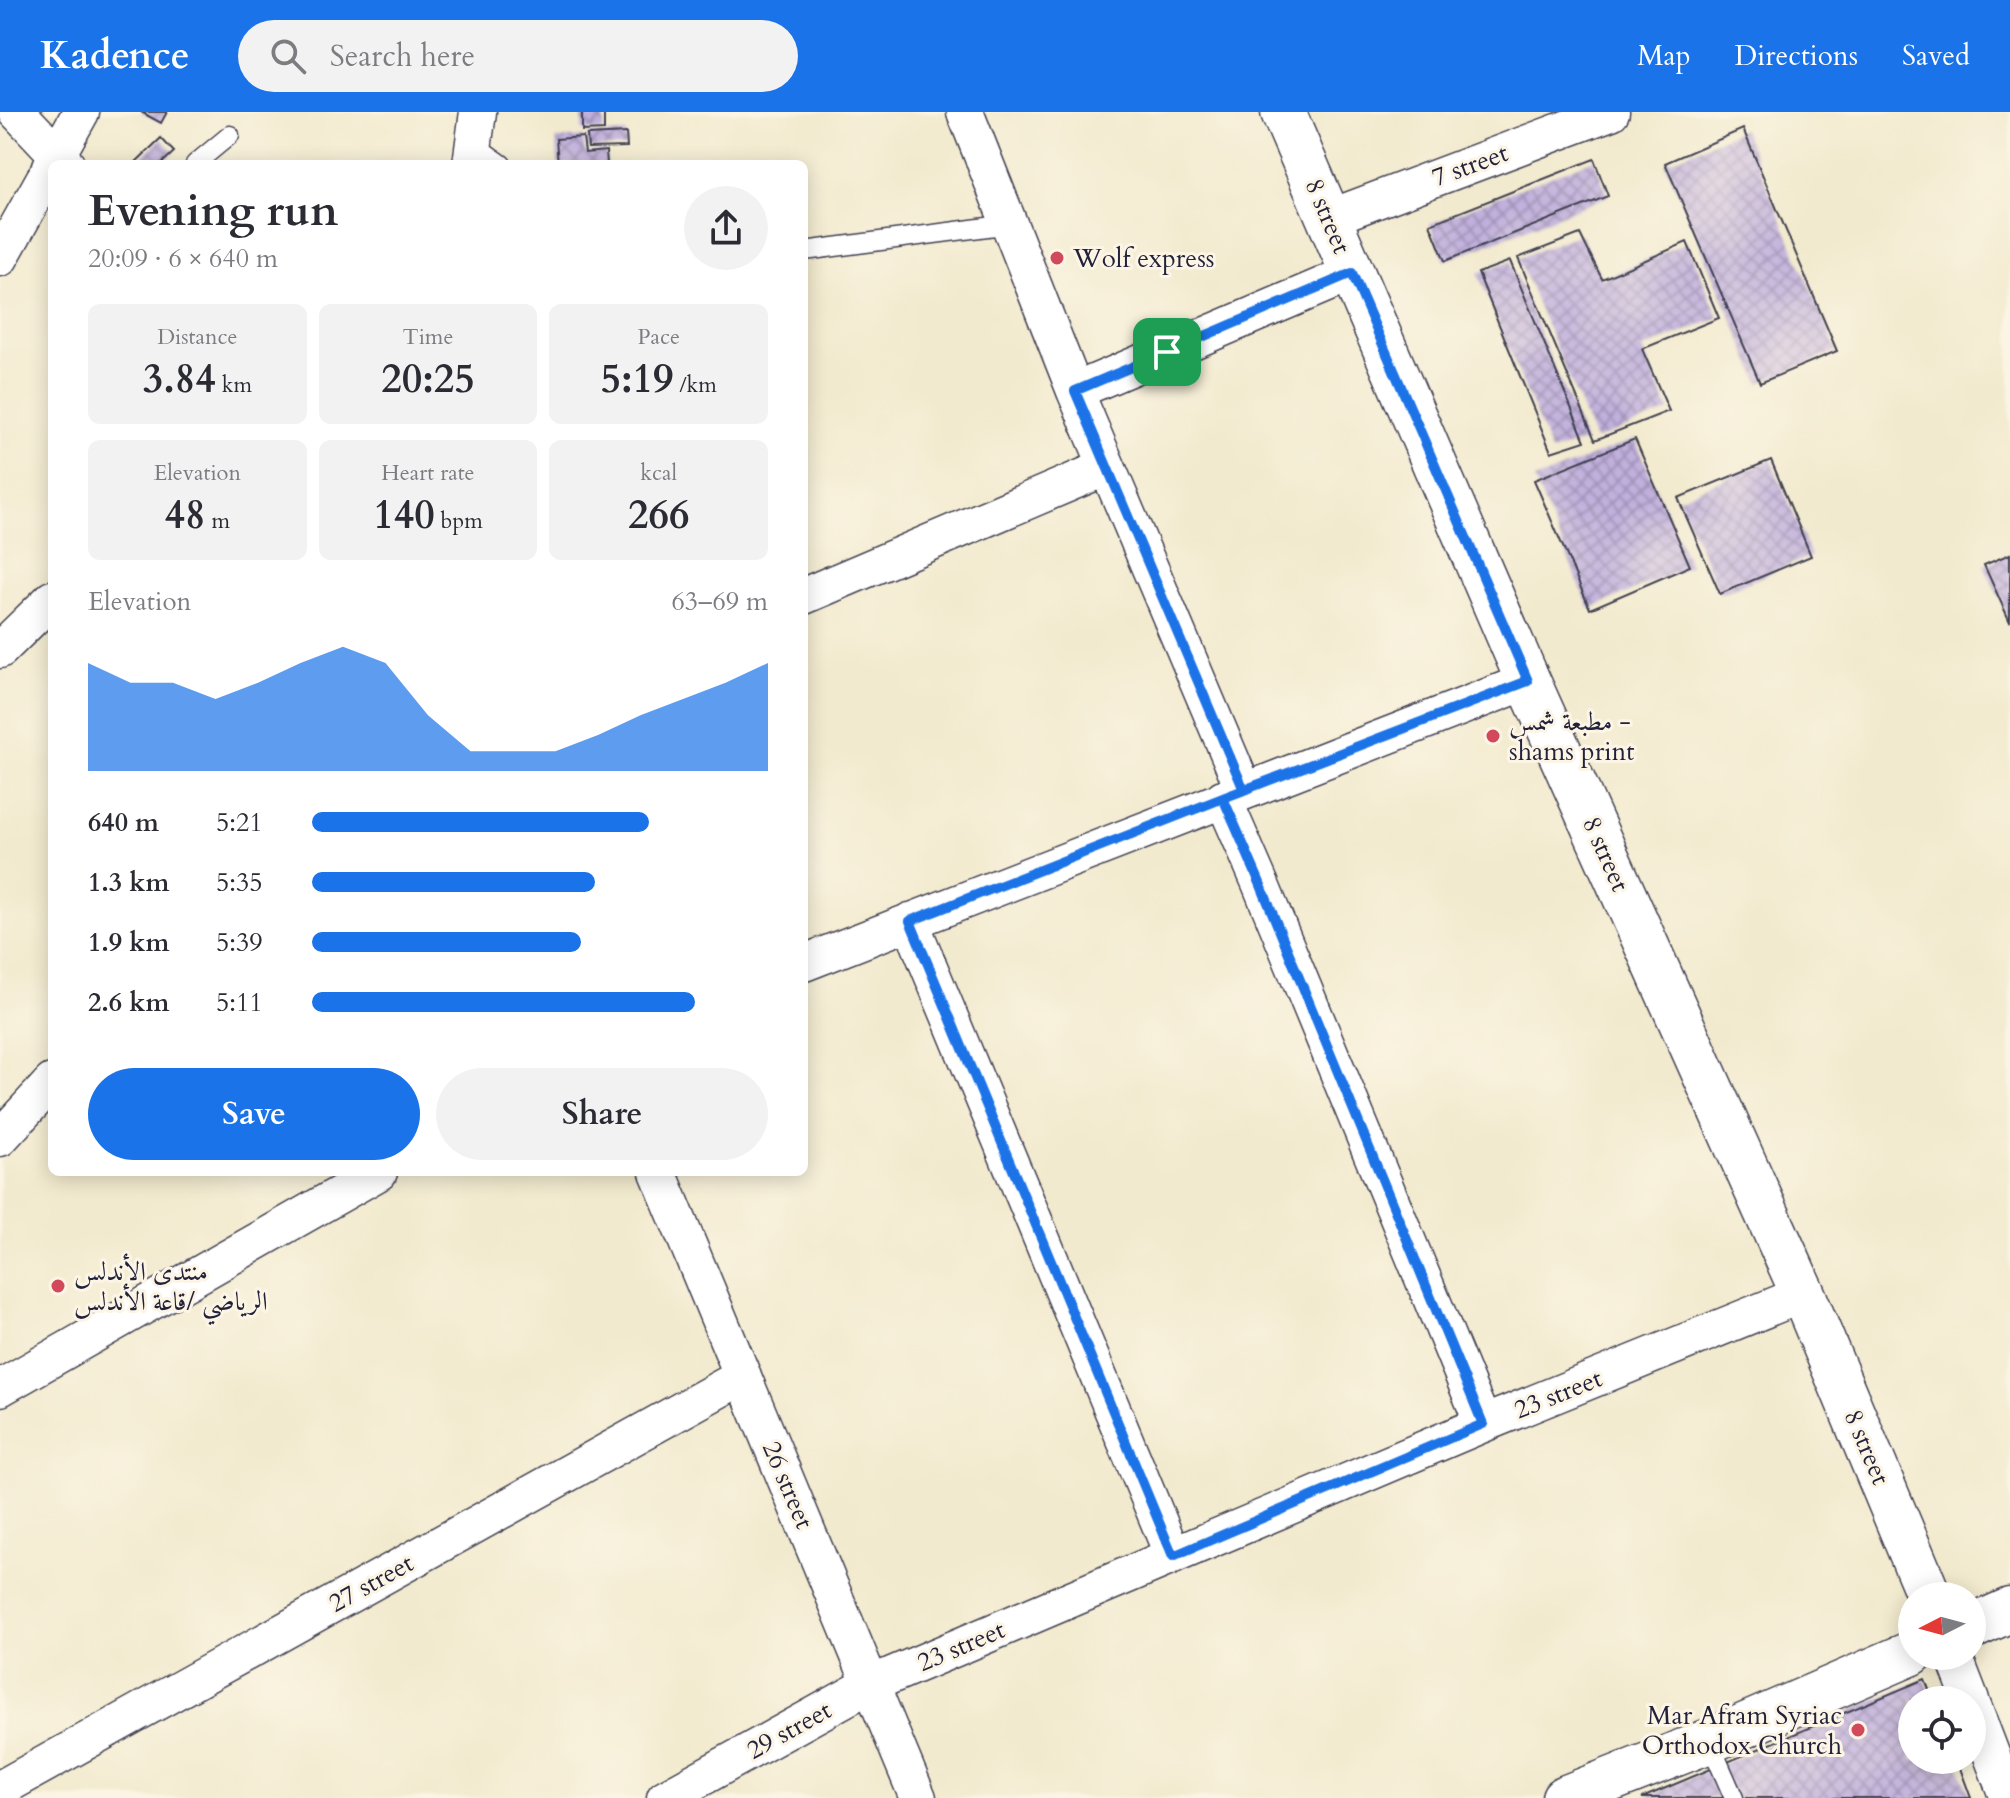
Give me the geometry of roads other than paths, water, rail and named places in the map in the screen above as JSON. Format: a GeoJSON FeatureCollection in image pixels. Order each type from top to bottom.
{"type":"FeatureCollection","features":[{"type":"Feature","properties":{"kind":"street"},"geometry":{"type":"LineString","coordinates":[[17,112],[55,160]]}},
{"type":"Feature","properties":{"kind":"street"},"geometry":{"type":"LineString","coordinates":[[58,160],[81,112]]}},
{"type":"Feature","properties":{"kind":"street"},"geometry":{"type":"LineString","coordinates":[[965,112],[1233,794],[1260,883],[1483,1424]]}},
{"type":"Feature","properties":{"kind":"street","name":"8 street"},"geometry":{"type":"LineString","coordinates":[[1283,112],[1528,681],[1803,1294],[1923,1582]]}},
{"type":"Feature","properties":{"kind":"street","name":"7 street"},"geometry":{"type":"LineString","coordinates":[[1329,218],[1601,114]]}},
{"type":"Feature","properties":{"kind":"street"},"geometry":{"type":"LineString","coordinates":[[0,258],[48,177]]}},
{"type":"Feature","properties":{"kind":"street"},"geometry":{"type":"LineString","coordinates":[[1075,391],[1352,273]]}},
{"type":"Feature","properties":{"kind":"street"},"geometry":{"type":"LineString","coordinates":[[808,594],[1107,467]]}},
{"type":"Feature","properties":{"kind":"street"},"geometry":{"type":"LineString","coordinates":[[0,650],[47,615]]}},
{"type":"Feature","properties":{"kind":"street"},"geometry":{"type":"LineString","coordinates":[[808,961],[1528,681]]}},
{"type":"Feature","properties":{"kind":"street"},"geometry":{"type":"LineString","coordinates":[[910,921],[1173,1556]]}},
{"type":"Feature","properties":{"kind":"street"},"geometry":{"type":"LineString","coordinates":[[0,1138],[48,1086]]}},
{"type":"Feature","properties":{"kind":"street"},"geometry":{"type":"LineString","coordinates":[[0,1388],[372,1176]]}},
{"type":"Feature","properties":{"kind":"street","name":"26 street"},"geometry":{"type":"LineString","coordinates":[[660,1176],[918,1798]]}},
{"type":"Feature","properties":{"kind":"street","name":"23 street"},"geometry":{"type":"LineString","coordinates":[[871,1684],[1483,1424],[1803,1294]]}},
{"type":"Feature","properties":{"kind":"street","name":"27 street"},"geometry":{"type":"LineString","coordinates":[[0,1789],[743,1376]]}},
{"type":"Feature","properties":{"kind":"street"},"geometry":{"type":"LineString","coordinates":[[1986,1621],[2010,1610]]}},
{"type":"Feature","properties":{"kind":"street"},"geometry":{"type":"LineString","coordinates":[[1564,1798],[1709,1741],[1898,1659]]}},
{"type":"Feature","properties":{"kind":"street","name":"29 street"},"geometry":{"type":"LineString","coordinates":[[665,1798],[871,1684]]}},
{"type":"Feature","properties":{"kind":"street"},"geometry":{"type":"LineString","coordinates":[[1986,1741],[2008,1798]]}},
{"type":"Feature","properties":{"kind":"lane"},"geometry":{"type":"LineString","coordinates":[[200,160],[230,135]]}},
{"type":"Feature","properties":{"kind":"lane"},"geometry":{"type":"LineString","coordinates":[[808,250],[1010,224]]}},
{"type":"Feature","properties":{"kind":"lane"},"geometry":{"type":"LineString","coordinates":[[1709,1741],[1734,1798]]}},
{"type":"Feature","properties":{"kind":"place","name":"Wolf express"},"geometry":{"type":"Point","coordinates":[1057,258]}},
{"type":"Feature","properties":{"kind":"place","name":"مطبعة شمس - shams print"},"geometry":{"type":"Point","coordinates":[1493,736]}},
{"type":"Feature","properties":{"kind":"place","name":"منتدى الأندلس الرياضي /قاعة الأندلس"},"geometry":{"type":"Point","coordinates":[58,1286]}},
{"type":"Feature","properties":{"kind":"place","name":"Mar Afram Syriac Orthodox Church"},"geometry":{"type":"Point","coordinates":[1858,1730]}}]}
